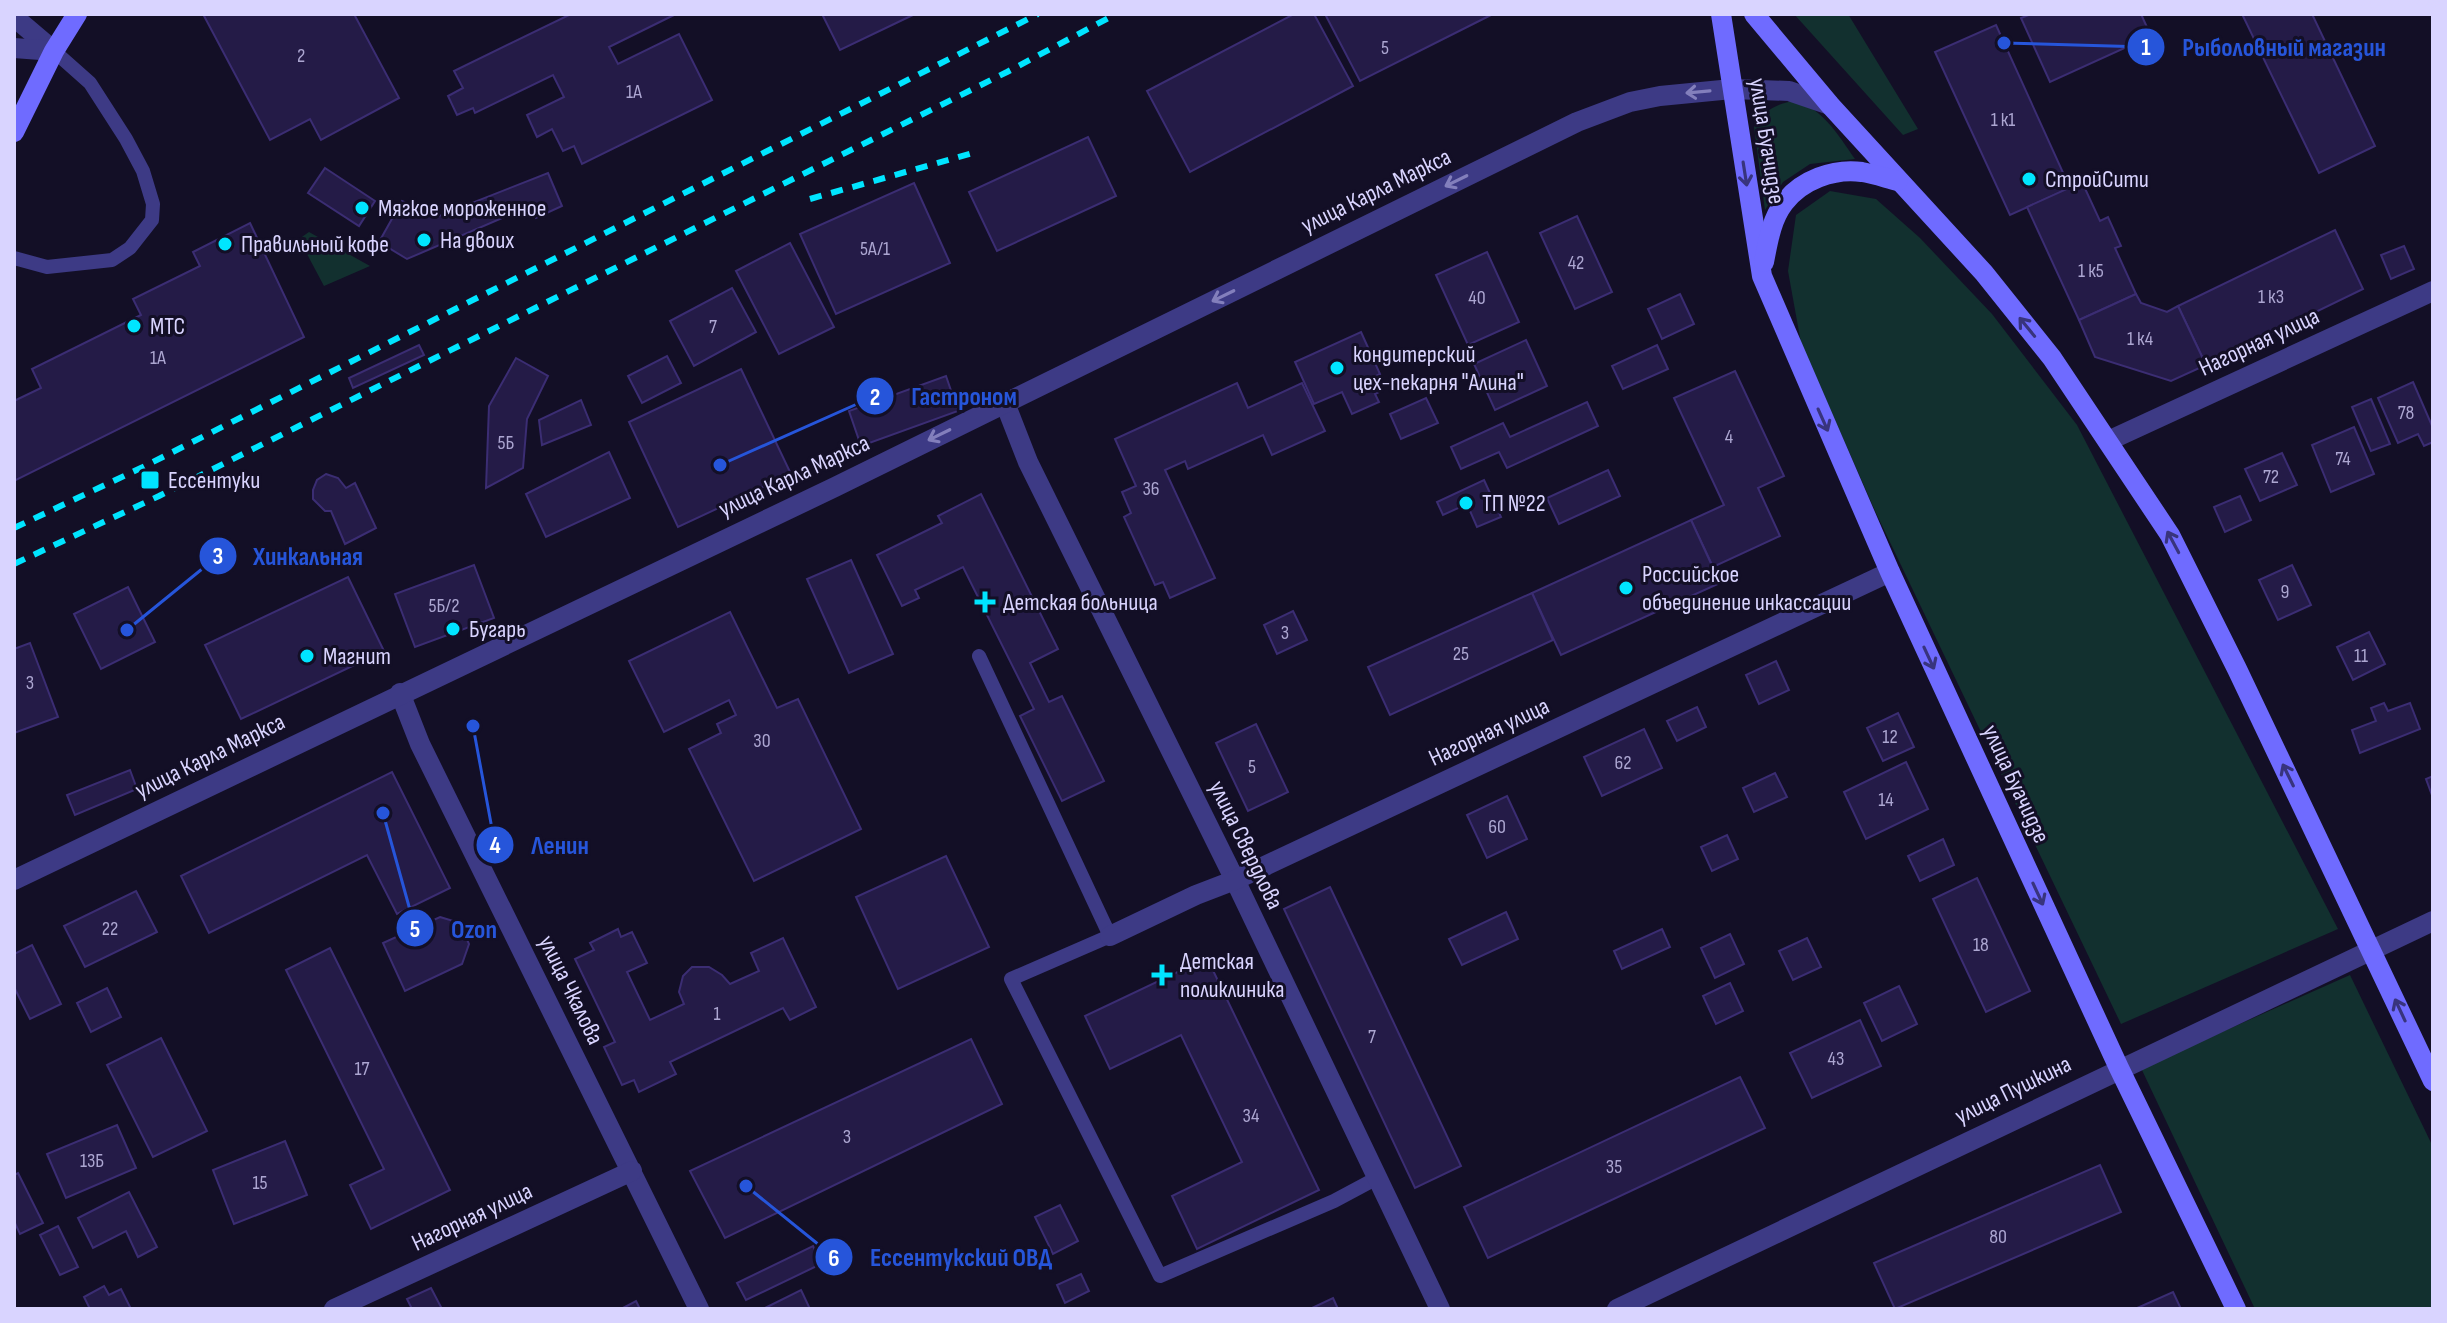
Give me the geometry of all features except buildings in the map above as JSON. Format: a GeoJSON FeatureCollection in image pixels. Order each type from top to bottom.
{"type":"FeatureCollection","features":[{"type":"Feature","properties":{"kind":"main road"},"geometry":{"type":"LineString","coordinates":[[14,132],[54,51],[77,14]]}},
{"type":"Feature","properties":{"kind":"main road","name":"улица Буачидзе"},"geometry":{"type":"LineString","coordinates":[[1721,14],[1762,276],[1890,572],[2119,1068],[2236,1309]]}},
{"type":"Feature","properties":{"kind":"main road","name":"улица Буачидзе"},"geometry":{"type":"LineString","coordinates":[[1754,14],[1830,105],[1984,273],[2052,358],[2170,535],[2433,1081]]}},
{"type":"Feature","properties":{"kind":"main road","name":"улица Буачидзе"},"geometry":{"type":"LineString","coordinates":[[1762,276],[1771,230],[1784,203],[1808,183],[1830,173],[1860,171],[1898,181]]}},
{"type":"Feature","properties":{"kind":"street"},"geometry":{"type":"LineString","coordinates":[[14,17],[54,51]]}},
{"type":"Feature","properties":{"kind":"street"},"geometry":{"type":"LineString","coordinates":[[14,48],[54,51]]}},
{"type":"Feature","properties":{"kind":"street","name":"улица Карла Маркса"},"geometry":{"type":"LineString","coordinates":[[14,880],[1005,403],[1577,122],[1630,102],[1732,89],[1789,91],[1830,105]]}},
{"type":"Feature","properties":{"kind":"street","name":"Нагорная улица"},"geometry":{"type":"LineString","coordinates":[[2108,441],[2433,291]]}},
{"type":"Feature","properties":{"kind":"street","name":"улица Свердлова"},"geometry":{"type":"LineString","coordinates":[[1005,403],[1028,462],[1235,880],[1440,1309]]}},
{"type":"Feature","properties":{"kind":"street","name":"Нагорная улица"},"geometry":{"type":"LineString","coordinates":[[1110,936],[1890,572]]}},
{"type":"Feature","properties":{"kind":"street","name":"улица Чкалова"},"geometry":{"type":"LineString","coordinates":[[400,693],[420,744],[699,1309]]}},
{"type":"Feature","properties":{"kind":"street","name":"улица Пушкина"},"geometry":{"type":"LineString","coordinates":[[1617,1309],[2433,921]]}},
{"type":"Feature","properties":{"kind":"street","name":"Нагорная улица"},"geometry":{"type":"LineString","coordinates":[[334,1309],[632,1171]]}},
{"type":"Feature","properties":{"kind":"lane"},"geometry":{"type":"LineString","coordinates":[[14,258],[47,267],[112,260],[130,248],[152,220],[153,204],[143,171],[126,139],[90,83],[54,51]]}},
{"type":"Feature","properties":{"kind":"lane"},"geometry":{"type":"LineString","coordinates":[[979,656],[1110,936],[1011,979],[1160,1276],[1334,1201],[1377,1178]]}},
{"type":"Feature","properties":{"kind":"green space"},"geometry":{"type":"Polygon","coordinates":[[[1794,14],[1848,14],[1918,129],[1903,135],[1794,14]]]}},
{"type":"Feature","properties":{"kind":"green space"},"geometry":{"type":"Polygon","coordinates":[[[1792,101],[1821,115],[1855,159],[1810,164],[1783,182],[1765,210],[1754,127],[1770,110],[1792,101]]]}},
{"type":"Feature","properties":{"kind":"green space"},"geometry":{"type":"Polygon","coordinates":[[[1830,191],[1876,199],[1920,238],[1992,314],[2077,425],[2338,929],[2121,1024],[1876,513],[1801,343],[1788,271],[1796,215],[1830,191]]]}},
{"type":"Feature","properties":{"kind":"green space"},"geometry":{"type":"Polygon","coordinates":[[[309,232],[370,266],[324,286],[299,239],[309,232]]]}},
{"type":"Feature","properties":{"kind":"green space"},"geometry":{"type":"Polygon","coordinates":[[[2350,975],[2433,1147],[2433,1309],[2255,1309],[2141,1068],[2350,975]]]}},
{"type":"Feature","properties":{"kind":"railway"},"geometry":{"type":"LineString","coordinates":[[14,528],[143,467],[1038,14]]}},
{"type":"Feature","properties":{"kind":"railway"},"geometry":{"type":"LineString","coordinates":[[14,564],[159,496],[1007,72],[1116,14]]}},
{"type":"Feature","properties":{"kind":"railway"},"geometry":{"type":"LineString","coordinates":[[810,199],[976,152]]}},
{"type":"Feature","properties":{"kind":"place","name":"Рыболовный магазин"},"geometry":{"type":"Point","coordinates":[2004,43]}},
{"type":"Feature","properties":{"kind":"place","name":"СтройСити"},"geometry":{"type":"Point","coordinates":[2029,179]}},
{"type":"Feature","properties":{"kind":"place","name":"Мягкое мороженное"},"geometry":{"type":"Point","coordinates":[362,208]}},
{"type":"Feature","properties":{"kind":"place","name":"На двоих"},"geometry":{"type":"Point","coordinates":[424,240]}},
{"type":"Feature","properties":{"kind":"place","name":"Правильный кофе"},"geometry":{"type":"Point","coordinates":[225,244]}},
{"type":"Feature","properties":{"kind":"place","name":"МТС"},"geometry":{"type":"Point","coordinates":[134,326]}},
{"type":"Feature","properties":{"kind":"place","name":"кондитерский цех-пекарня \"Алина\""},"geometry":{"type":"Point","coordinates":[1337,368]}},
{"type":"Feature","properties":{"kind":"place","name":"Гастроном"},"geometry":{"type":"Point","coordinates":[720,465]}},
{"type":"Feature","properties":{"kind":"place","name":"Ессентуки"},"geometry":{"type":"Point","coordinates":[150,480]}},
{"type":"Feature","properties":{"kind":"place","name":"ТП №22"},"geometry":{"type":"Point","coordinates":[1466,503]}},
{"type":"Feature","properties":{"kind":"place","name":"Российское объединение инкассации"},"geometry":{"type":"Point","coordinates":[1626,588]}},
{"type":"Feature","properties":{"kind":"place","name":"Детская больница"},"geometry":{"type":"Point","coordinates":[985,602]}},
{"type":"Feature","properties":{"kind":"place","name":"Бугарь"},"geometry":{"type":"Point","coordinates":[453,629]}},
{"type":"Feature","properties":{"kind":"place","name":"Хинкальная"},"geometry":{"type":"Point","coordinates":[127,630]}},
{"type":"Feature","properties":{"kind":"place","name":"Магнит"},"geometry":{"type":"Point","coordinates":[307,656]}},
{"type":"Feature","properties":{"kind":"place","name":"Ленин"},"geometry":{"type":"Point","coordinates":[473,726]}},
{"type":"Feature","properties":{"kind":"place","name":"Ozon"},"geometry":{"type":"Point","coordinates":[383,813]}},
{"type":"Feature","properties":{"kind":"place","name":"Детская поликлиника"},"geometry":{"type":"Point","coordinates":[1162,975]}},
{"type":"Feature","properties":{"kind":"place","name":"Ессентукский ОВД"},"geometry":{"type":"Point","coordinates":[746,1186]}}]}
